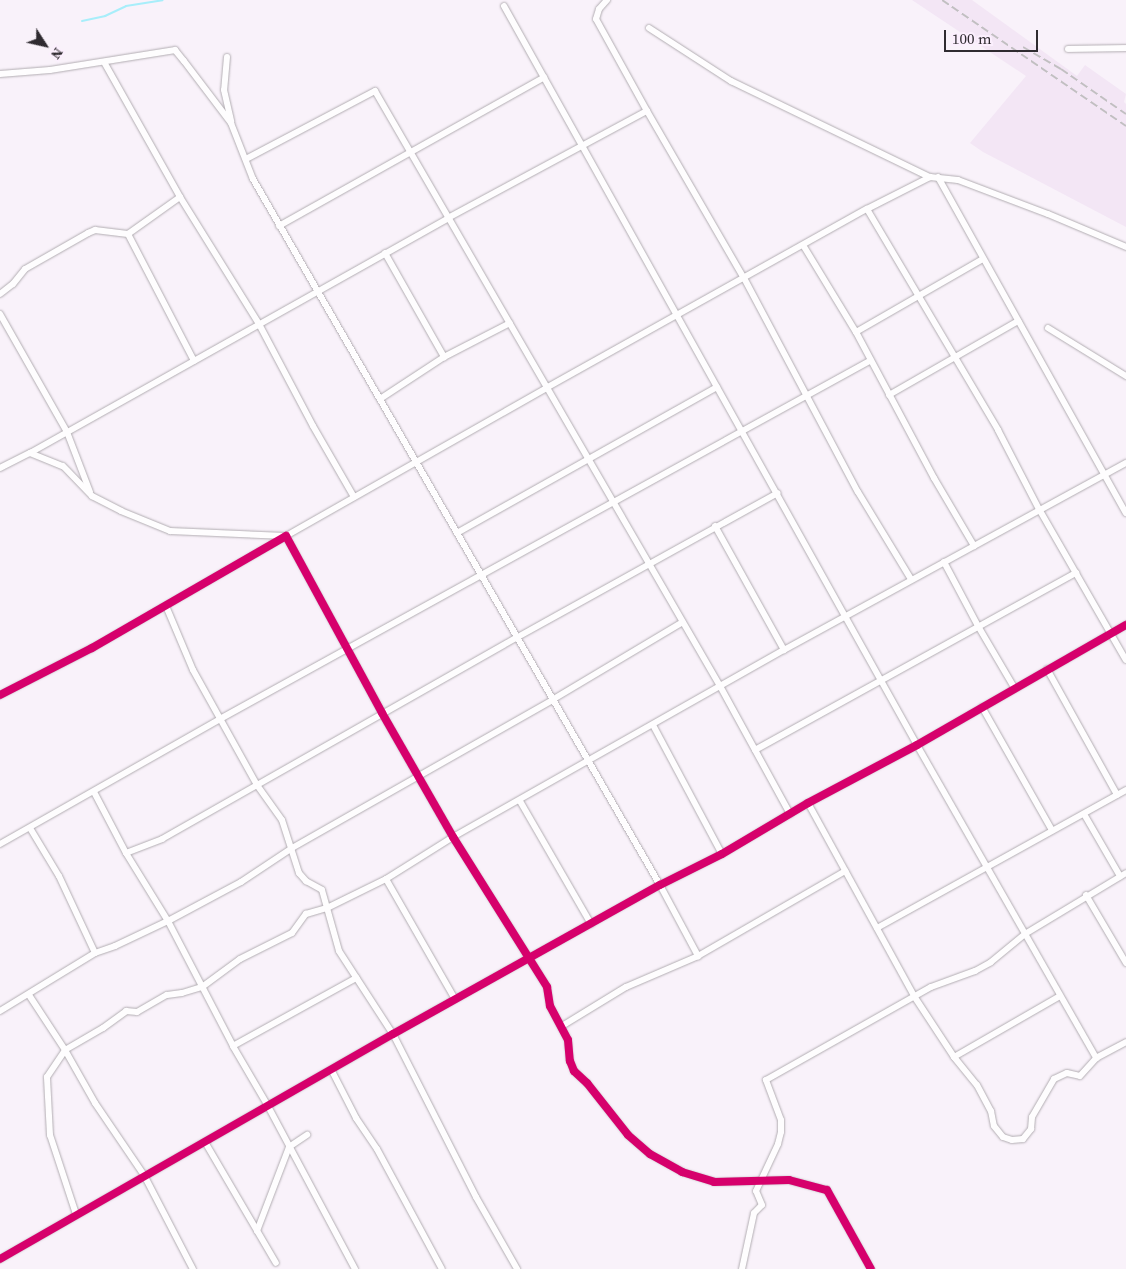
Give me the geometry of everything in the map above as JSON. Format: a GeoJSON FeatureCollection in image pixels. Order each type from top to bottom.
{"type":"FeatureCollection","features":[{"type":"Feature","properties":{"kind":"street"},"geometry":{"type":"LineString","coordinates":[[607,0],[599,9],[596,19],[744,278],[858,492],[912,579]]}},
{"type":"Feature","properties":{"kind":"street"},"geometry":{"type":"LineString","coordinates":[[504,6],[778,493],[917,745],[1096,1058]]}},
{"type":"Feature","properties":{"kind":"street"},"geometry":{"type":"LineString","coordinates":[[649,28],[731,81],[930,177],[958,180],[1126,247]]}},
{"type":"Feature","properties":{"kind":"street"},"geometry":{"type":"LineString","coordinates":[[1068,49],[1126,48]]}},
{"type":"Feature","properties":{"kind":"street"},"geometry":{"type":"LineString","coordinates":[[0,74],[50,70],[175,50],[231,123]]}},
{"type":"Feature","properties":{"kind":"street"},"geometry":{"type":"LineString","coordinates":[[227,57],[224,90],[231,123],[253,179],[587,763],[660,886],[698,956]]}},
{"type":"Feature","properties":{"kind":"street"},"geometry":{"type":"LineString","coordinates":[[104,62],[180,197],[259,324],[313,426],[354,497]]}},
{"type":"Feature","properties":{"kind":"street"},"geometry":{"type":"LineString","coordinates":[[279,226],[544,77]]}},
{"type":"Feature","properties":{"kind":"street"},"geometry":{"type":"LineString","coordinates":[[246,159],[375,91],[650,564],[790,814]]}},
{"type":"Feature","properties":{"kind":"street"},"geometry":{"type":"LineString","coordinates":[[0,468],[30,453],[448,218],[647,111]]}},
{"type":"Feature","properties":{"kind":"street"},"geometry":{"type":"LineString","coordinates":[[0,695],[92,648],[416,461],[867,209],[930,177]]}},
{"type":"Feature","properties":{"kind":"street"},"geometry":{"type":"LineString","coordinates":[[938,177],[1126,513]]}},
{"type":"Feature","properties":{"kind":"street"},"geometry":{"type":"LineString","coordinates":[[0,294],[13,284],[25,268],[88,233],[95,230],[128,234],[180,197]]}},
{"type":"Feature","properties":{"kind":"street"},"geometry":{"type":"LineString","coordinates":[[867,209],[998,430],[1039,509],[1126,660]]}},
{"type":"Feature","properties":{"kind":"street"},"geometry":{"type":"LineString","coordinates":[[128,234],[194,361]]}},
{"type":"Feature","properties":{"kind":"street"},"geometry":{"type":"LineString","coordinates":[[803,245],[856,332],[889,395],[974,546]]}},
{"type":"Feature","properties":{"kind":"street"},"geometry":{"type":"LineString","coordinates":[[385,253],[444,357]]}},
{"type":"Feature","properties":{"kind":"street"},"geometry":{"type":"LineString","coordinates":[[856,332],[983,258]]}},
{"type":"Feature","properties":{"kind":"street"},"geometry":{"type":"LineString","coordinates":[[0,314],[67,432],[92,496]]}},
{"type":"Feature","properties":{"kind":"street"},"geometry":{"type":"LineString","coordinates":[[889,395],[1018,321]]}},
{"type":"Feature","properties":{"kind":"street"},"geometry":{"type":"LineString","coordinates":[[380,399],[444,357],[510,323]]}},
{"type":"Feature","properties":{"kind":"street"},"geometry":{"type":"LineString","coordinates":[[1048,328],[1126,376]]}},
{"type":"Feature","properties":{"kind":"street"},"geometry":{"type":"LineString","coordinates":[[0,844],[220,719],[482,577],[871,360]]}},
{"type":"Feature","properties":{"kind":"street"},"geometry":{"type":"LineString","coordinates":[[457,533],[588,458],[718,387]]}},
{"type":"Feature","properties":{"kind":"street"},"geometry":{"type":"LineString","coordinates":[[30,453],[64,466],[92,496],[121,511],[170,531],[286,536]]}},
{"type":"Feature","properties":{"kind":"street"},"geometry":{"type":"LineString","coordinates":[[76,1214],[50,1135],[47,1077],[65,1050],[103,1028],[126,1011],[137,1012],[167,995],[182,994],[202,987],[240,959],[292,933],[306,914],[327,908],[386,879],[454,837],[784,650],[1126,463]]}},
{"type":"Feature","properties":{"kind":"street"},"geometry":{"type":"LineString","coordinates":[[126,853],[162,839],[516,638],[778,493]]}},
{"type":"Feature","properties":{"kind":"street"},"geometry":{"type":"LineString","coordinates":[[716,526],[784,650]]}},
{"type":"Feature","properties":{"kind":"street"},"geometry":{"type":"LineString","coordinates":[[286,536],[382,714],[454,837],[547,987],[550,1006],[568,1040],[570,1061],[574,1071],[586,1083],[628,1136],[650,1154],[682,1172],[700,1179],[724,1182],[763,1179],[789,1180],[827,1190],[871,1269]]}},
{"type":"Feature","properties":{"kind":"street"},"geometry":{"type":"LineString","coordinates":[[944,562],[978,626],[1014,687]]}},
{"type":"Feature","properties":{"kind":"street"},"geometry":{"type":"LineString","coordinates":[[755,750],[1076,573]]}},
{"type":"Feature","properties":{"kind":"street"},"geometry":{"type":"LineString","coordinates":[[166,606],[193,670],[257,785],[282,820],[299,873],[306,881],[322,890],[339,951],[393,1034],[476,1197],[517,1269]]}},
{"type":"Feature","properties":{"kind":"street"},"geometry":{"type":"LineString","coordinates":[[0,1011],[95,953],[115,946],[168,921],[241,882],[292,848],[552,700],[683,622]]}},
{"type":"Feature","properties":{"kind":"street"},"geometry":{"type":"LineString","coordinates":[[0,1259],[144,1175],[332,1071],[393,1034],[660,886],[722,854],[808,803],[917,745],[1014,687],[1126,625]]}},
{"type":"Feature","properties":{"kind":"street"},"geometry":{"type":"LineString","coordinates":[[1047,669],[1117,795]]}},
{"type":"Feature","properties":{"kind":"street"},"geometry":{"type":"LineString","coordinates":[[982,707],[1052,830]]}},
{"type":"Feature","properties":{"kind":"street"},"geometry":{"type":"LineString","coordinates":[[653,725],[722,854]]}},
{"type":"Feature","properties":{"kind":"street"},"geometry":{"type":"LineString","coordinates":[[877,928],[1126,790]]}},
{"type":"Feature","properties":{"kind":"street"},"geometry":{"type":"LineString","coordinates":[[94,792],[126,853],[168,921],[232,1046],[268,1106],[355,1269]]}},
{"type":"Feature","properties":{"kind":"street"},"geometry":{"type":"LineString","coordinates":[[520,801],[591,924]]}},
{"type":"Feature","properties":{"kind":"street"},"geometry":{"type":"LineString","coordinates":[[808,803],[914,996],[954,1057],[977,1085],[991,1111],[994,1126],[1003,1137],[1012,1140],[1023,1139],[1031,1129],[1032,1117],[1054,1079],[1067,1073],[1080,1076],[1096,1058],[1126,1042]]}},
{"type":"Feature","properties":{"kind":"street"},"geometry":{"type":"LineString","coordinates":[[742,1269],[754,1213],[762,1205],[756,1191],[763,1179],[781,1132],[782,1120],[766,1080],[914,996],[991,962],[1025,934],[1123,874],[1084,814]]}},
{"type":"Feature","properties":{"kind":"street"},"geometry":{"type":"LineString","coordinates":[[30,828],[59,876],[95,953]]}},
{"type":"Feature","properties":{"kind":"street"},"geometry":{"type":"LineString","coordinates":[[562,1026],[626,987],[698,956],[845,871]]}},
{"type":"Feature","properties":{"kind":"street"},"geometry":{"type":"LineString","coordinates":[[386,879],[455,1000]]}},
{"type":"Feature","properties":{"kind":"street"},"geometry":{"type":"LineString","coordinates":[[1086,895],[1126,963]]}},
{"type":"Feature","properties":{"kind":"street"},"geometry":{"type":"LineString","coordinates":[[232,1046],[356,978]]}},
{"type":"Feature","properties":{"kind":"street"},"geometry":{"type":"LineString","coordinates":[[29,995],[65,1050],[95,1103],[144,1175],[193,1269]]}},
{"type":"Feature","properties":{"kind":"street"},"geometry":{"type":"LineString","coordinates":[[954,1057],[1060,996]]}},
{"type":"Feature","properties":{"kind":"street"},"geometry":{"type":"LineString","coordinates":[[332,1071],[356,1118],[377,1149],[442,1269]]}},
{"type":"Feature","properties":{"kind":"street"},"geometry":{"type":"LineString","coordinates":[[257,1231],[289,1147],[307,1134]]}},
{"type":"Feature","properties":{"kind":"street"},"geometry":{"type":"LineString","coordinates":[[204,1142],[276,1263]]}},
{"type":"Feature","properties":{"kind":"shaded area"},"geometry":{"type":"Polygon","coordinates":[[[912,0],[972,0],[1077,76],[1085,65],[1126,94],[1124,102],[1126,104],[1126,227],[983,152],[970,143],[1026,76],[912,0]]]}},
{"type":"Feature","properties":{"kind":"waterway"},"geometry":{"type":"LineString","coordinates":[[82,21],[105,16],[126,6],[163,0]]}},
{"type":"Feature","properties":{"kind":"railway"},"geometry":{"type":"LineString","coordinates":[[942,0],[1126,126]]}},
{"type":"Feature","properties":{"kind":"railway"},"geometry":{"type":"LineString","coordinates":[[1023,47],[1061,69],[1126,114]]}},
{"type":"Feature","properties":{"kind":"cycle path"},"geometry":{"type":"LineString","coordinates":[[0,695],[92,648],[286,536],[382,713],[453,837],[547,987],[550,1006],[568,1040],[570,1061],[574,1071],[587,1083],[628,1135],[650,1154],[682,1172],[714,1182],[789,1180],[827,1190],[871,1269]]}},
{"type":"Feature","properties":{"kind":"cycle path"},"geometry":{"type":"LineString","coordinates":[[0,1259],[393,1034],[660,885],[722,854],[808,803],[917,745],[1126,625]]}}]}
